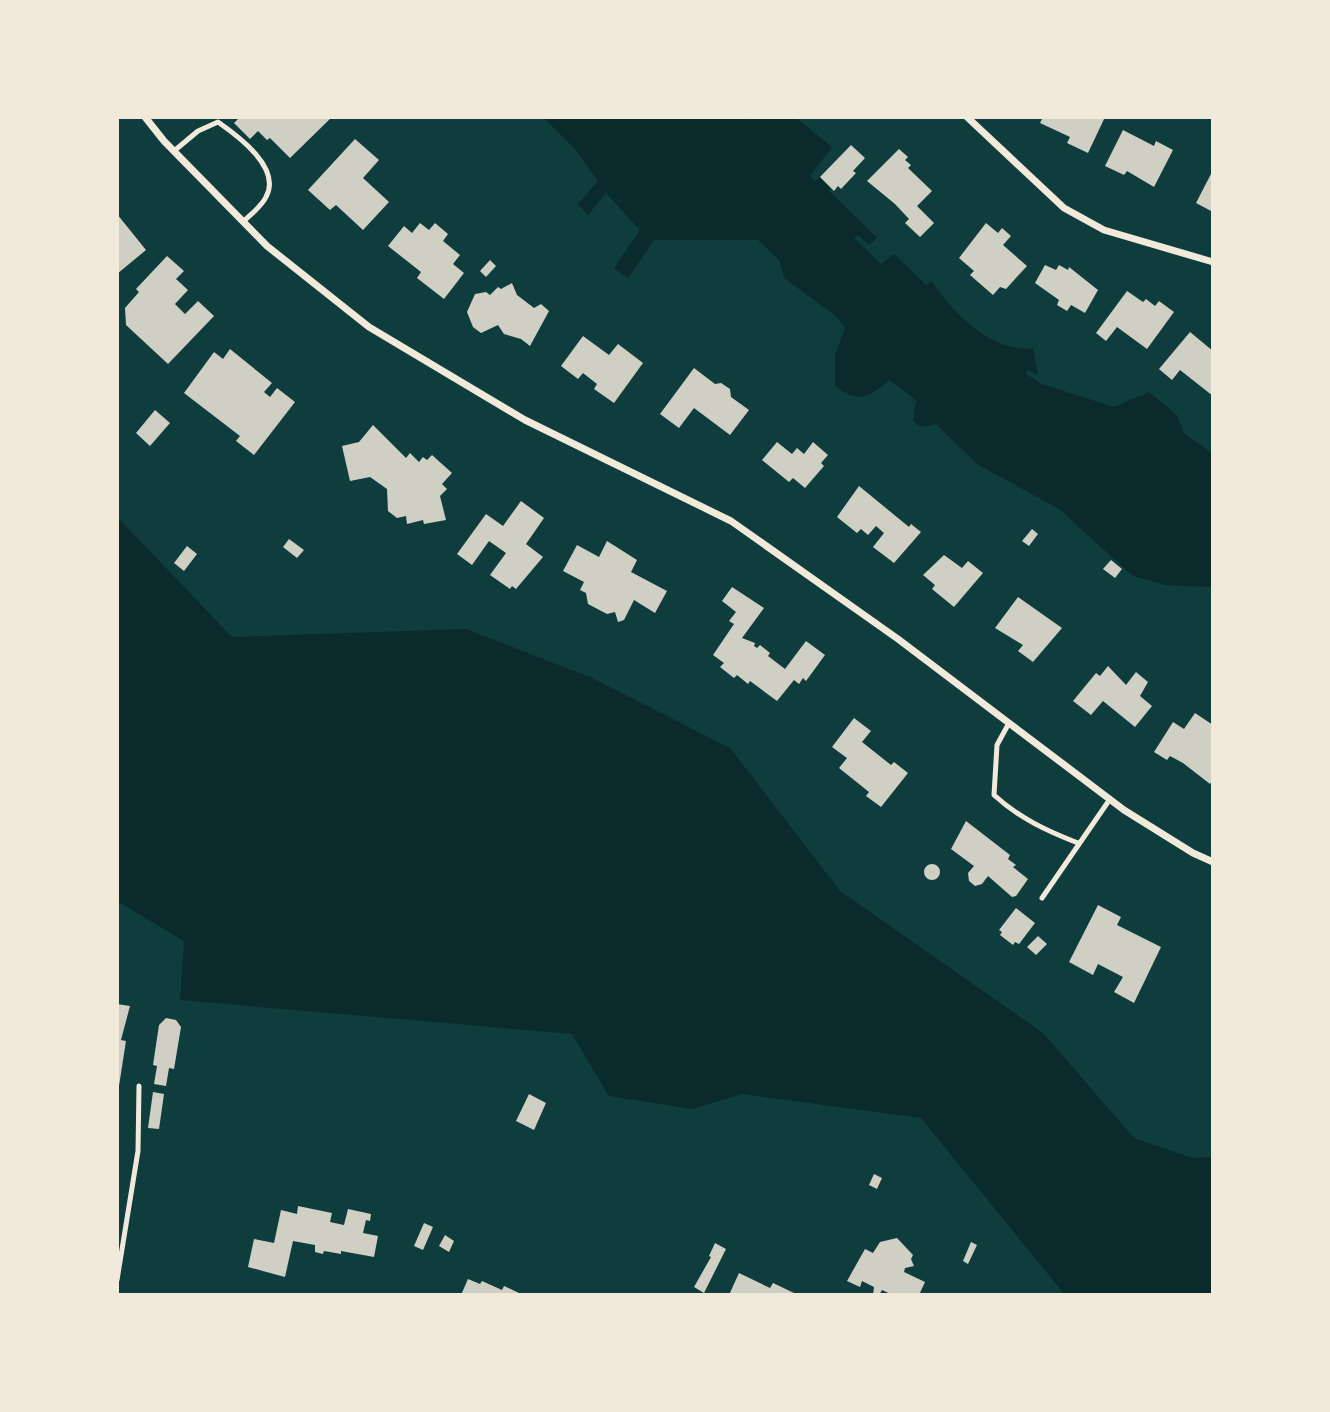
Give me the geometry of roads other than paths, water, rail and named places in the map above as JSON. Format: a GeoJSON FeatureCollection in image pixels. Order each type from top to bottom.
{"type":"FeatureCollection","features":[{"type":"Feature","properties":{"kind":"street"},"geometry":{"type":"LineString","coordinates":[[145,117],[174,151],[267,246],[369,327],[525,420],[731,521],[898,639],[1110,799],[1193,853],[1213,862]]}},
{"type":"Feature","properties":{"kind":"street"},"geometry":{"type":"LineString","coordinates":[[967,117],[1064,208],[1104,230],[1213,262]]}},
{"type":"Feature","properties":{"kind":"lane"},"geometry":{"type":"LineString","coordinates":[[174,151],[198,131],[218,122],[249,149],[265,167],[269,187],[266,197],[243,222]]}},
{"type":"Feature","properties":{"kind":"lane"},"geometry":{"type":"LineString","coordinates":[[1009,723],[997,744],[995,795],[1011,810],[1045,830],[1077,843]]}},
{"type":"Feature","properties":{"kind":"lane"},"geometry":{"type":"LineString","coordinates":[[1042,898],[1077,843],[1110,799]]}},
{"type":"Feature","properties":{"kind":"lane"},"geometry":{"type":"LineString","coordinates":[[117,1280],[138,1151],[139,1086]]}},
{"type":"Feature","properties":{"kind":"water"},"geometry":{"type":"Polygon","coordinates":[[[543,117],[744,117],[749,120],[752,117],[795,117],[832,147],[810,176],[815,181],[820,177],[831,188],[829,191],[877,238],[869,245],[858,235],[854,238],[881,264],[894,254],[926,285],[932,281],[950,305],[974,328],[1003,344],[1033,348],[1038,375],[1028,370],[1026,374],[1042,384],[1114,407],[1149,392],[1177,415],[1184,433],[1213,454],[1213,587],[1165,585],[1133,576],[1059,509],[977,464],[935,423],[918,426],[913,420],[916,400],[889,380],[869,395],[858,397],[835,386],[835,355],[845,328],[836,316],[784,278],[779,260],[758,240],[654,240],[628,278],[614,268],[640,230],[606,193],[588,215],[578,204],[598,181],[574,148],[543,117]]]}},
{"type":"Feature","properties":{"kind":"water"},"geometry":{"type":"Polygon","coordinates":[[[117,517],[232,637],[466,629],[592,678],[730,748],[840,891],[1043,1033],[1134,1138],[1192,1158],[1213,1157],[1213,1295],[1065,1295],[921,1118],[742,1094],[692,1109],[609,1096],[572,1034],[180,1000],[184,941],[117,901],[117,517]]]}}]}
